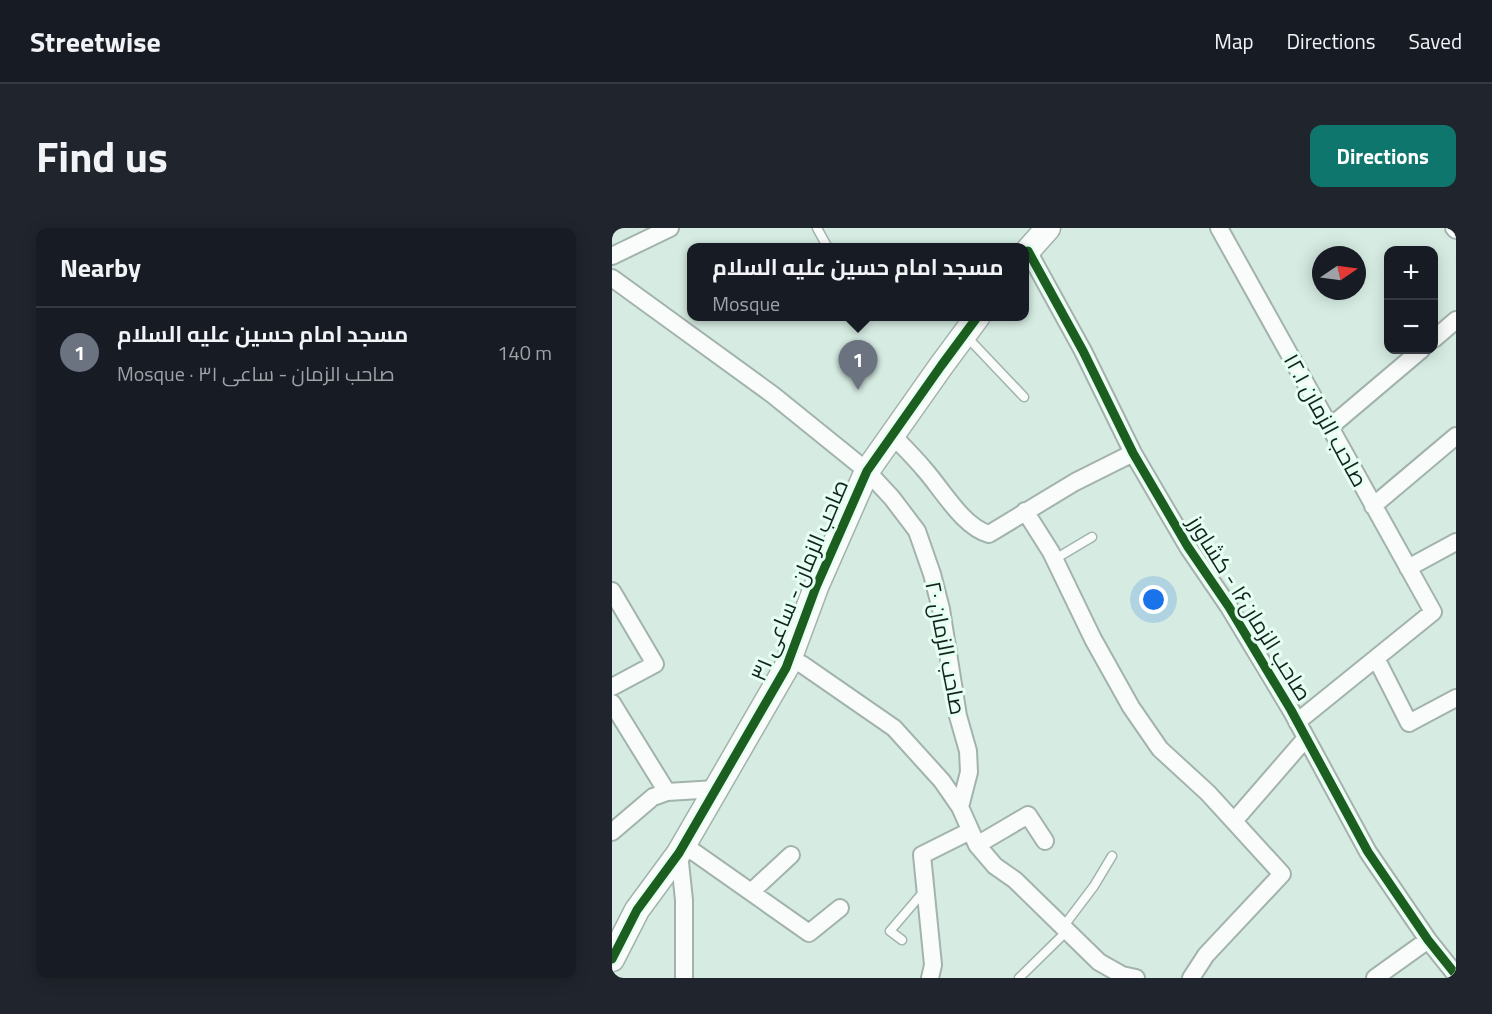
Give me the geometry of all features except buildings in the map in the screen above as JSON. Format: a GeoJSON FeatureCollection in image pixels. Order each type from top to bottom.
{"type":"FeatureCollection","features":[{"type":"Feature","properties":{"kind":"street","name":"صاحب الزمان ۱۲.۱"},"geometry":{"type":"LineString","coordinates":[[1219,228],[1433,612],[1376,658]]}},
{"type":"Feature","properties":{"kind":"street"},"geometry":{"type":"LineString","coordinates":[[612,256],[660,230]]}},
{"type":"Feature","properties":{"kind":"street","name":"صاحب الزمان۱۶ - کشاورز"},"geometry":{"type":"LineString","coordinates":[[1034,239],[1083,351],[1133,453],[1188,547],[1229,607],[1297,722],[1368,852],[1428,940],[1455,971]]}},
{"type":"Feature","properties":{"kind":"street","name":"صاحب الزمان ۲۰"},"geometry":{"type":"LineString","coordinates":[[612,278],[773,395],[867,471],[892,498],[916,531],[932,574],[941,609],[956,705],[968,751],[969,772],[960,807]]}},
{"type":"Feature","properties":{"kind":"street"},"geometry":{"type":"LineString","coordinates":[[1438,336],[1456,320]]}},
{"type":"Feature","properties":{"kind":"street","name":"صاحب الزمان - ساعی ۳۱"},"geometry":{"type":"LineString","coordinates":[[612,959],[637,910],[681,849],[786,668],[816,587],[867,471],[971,325]]}},
{"type":"Feature","properties":{"kind":"street"},"geometry":{"type":"LineString","coordinates":[[1330,427],[1416,354]]}},
{"type":"Feature","properties":{"kind":"street"},"geometry":{"type":"LineString","coordinates":[[892,435],[924,468],[963,517],[979,531],[989,534],[1025,511],[1133,453]]}},
{"type":"Feature","properties":{"kind":"street"},"geometry":{"type":"LineString","coordinates":[[1373,506],[1456,436]]}},
{"type":"Feature","properties":{"kind":"street"},"geometry":{"type":"LineString","coordinates":[[1025,511],[1055,559],[1093,639],[1131,707],[1160,749],[1208,793],[1282,874],[1206,955],[1191,978]]}},
{"type":"Feature","properties":{"kind":"street"},"geometry":{"type":"LineString","coordinates":[[1408,568],[1456,542]]}},
{"type":"Feature","properties":{"kind":"street"},"geometry":{"type":"LineString","coordinates":[[612,591],[656,664],[612,687]]}},
{"type":"Feature","properties":{"kind":"street"},"geometry":{"type":"LineString","coordinates":[[789,658],[803,665],[894,729],[942,781],[960,807],[974,838],[995,866],[1015,880],[1111,974],[1136,978]]}},
{"type":"Feature","properties":{"kind":"street"},"geometry":{"type":"LineString","coordinates":[[1297,722],[1376,658],[1409,723],[1456,698]]}},
{"type":"Feature","properties":{"kind":"street"},"geometry":{"type":"LineString","coordinates":[[612,703],[667,792]]}},
{"type":"Feature","properties":{"kind":"street"},"geometry":{"type":"LineString","coordinates":[[1234,821],[1306,738]]}},
{"type":"Feature","properties":{"kind":"street"},"geometry":{"type":"LineString","coordinates":[[612,832],[653,797],[667,792],[716,789]]}},
{"type":"Feature","properties":{"kind":"street"},"geometry":{"type":"LineString","coordinates":[[930,978],[933,964],[922,855],[974,838],[1028,815],[1045,841]]}},
{"type":"Feature","properties":{"kind":"street"},"geometry":{"type":"LineString","coordinates":[[681,849],[751,892],[809,933],[840,908]]}},
{"type":"Feature","properties":{"kind":"street"},"geometry":{"type":"LineString","coordinates":[[681,849],[684,900],[684,978]]}},
{"type":"Feature","properties":{"kind":"street"},"geometry":{"type":"LineString","coordinates":[[751,892],[791,855]]}},
{"type":"Feature","properties":{"kind":"street"},"geometry":{"type":"LineString","coordinates":[[1375,978],[1428,940]]}},
{"type":"Feature","properties":{"kind":"lane"},"geometry":{"type":"LineString","coordinates":[[817,228],[825,243]]}},
{"type":"Feature","properties":{"kind":"lane"},"geometry":{"type":"LineString","coordinates":[[971,325],[1024,398]]}},
{"type":"Feature","properties":{"kind":"lane"},"geometry":{"type":"LineString","coordinates":[[1055,559],[1092,537]]}},
{"type":"Feature","properties":{"kind":"lane"},"geometry":{"type":"LineString","coordinates":[[1019,978],[1065,930],[1112,856]]}},
{"type":"Feature","properties":{"kind":"lane"},"geometry":{"type":"LineString","coordinates":[[902,940],[890,931],[925,890]]}},
{"type":"Feature","properties":{"kind":"cycle path"},"geometry":{"type":"LineString","coordinates":[[1029,253],[1083,351],[1133,453],[1188,547],[1229,607],[1291,710],[1368,852],[1428,940],[1456,975]]}},
{"type":"Feature","properties":{"kind":"cycle path"},"geometry":{"type":"LineString","coordinates":[[612,959],[637,910],[679,853],[786,668],[816,587],[867,471],[974,321]]}},
{"type":"Feature","properties":{"kind":"place","name":"مسجد امام حسین علیه السلام"},"geometry":{"type":"Point","coordinates":[858,390]}}]}
